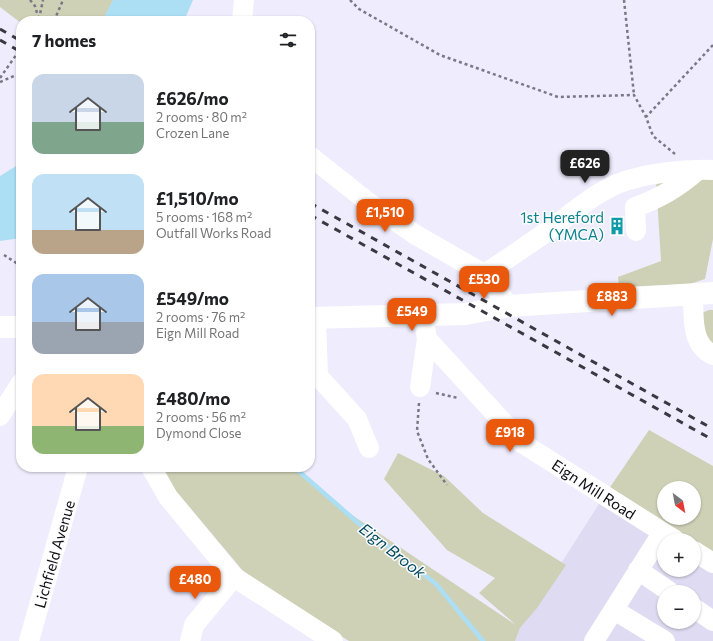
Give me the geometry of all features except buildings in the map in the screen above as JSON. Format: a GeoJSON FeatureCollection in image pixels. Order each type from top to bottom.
{"type":"FeatureCollection","features":[{"type":"Feature","properties":{"kind":"main road"},"geometry":{"type":"LineString","coordinates":[[315,318],[465,314],[509,306],[703,294]]}},
{"type":"Feature","properties":{"kind":"main road"},"geometry":{"type":"LineString","coordinates":[[0,327],[16,326]]}},
{"type":"Feature","properties":{"kind":"street"},"geometry":{"type":"LineString","coordinates":[[242,16],[244,0]]}},
{"type":"Feature","properties":{"kind":"street"},"geometry":{"type":"LineString","coordinates":[[315,160],[368,202],[416,235],[484,274],[509,306]]}},
{"type":"Feature","properties":{"kind":"street"},"geometry":{"type":"LineString","coordinates":[[636,230],[635,207],[656,200],[702,170]]}},
{"type":"Feature","properties":{"kind":"street"},"geometry":{"type":"LineString","coordinates":[[484,274],[523,249],[580,206],[618,184],[656,175],[702,170]]}},
{"type":"Feature","properties":{"kind":"street"},"geometry":{"type":"LineString","coordinates":[[703,294],[694,330],[702,348],[713,355]]}},
{"type":"Feature","properties":{"kind":"street","name":"Eign Mill Road"},"geometry":{"type":"LineString","coordinates":[[423,315],[428,339],[522,443],[664,533]]}},
{"type":"Feature","properties":{"kind":"street"},"geometry":{"type":"LineString","coordinates":[[420,391],[428,339]]}},
{"type":"Feature","properties":{"kind":"street"},"geometry":{"type":"LineString","coordinates":[[315,341],[318,376],[357,419],[369,448]]}},
{"type":"Feature","properties":{"kind":"street"},"geometry":{"type":"LineString","coordinates":[[0,416],[16,391]]}},
{"type":"Feature","properties":{"kind":"street","name":"Lichfield Avenue"},"geometry":{"type":"LineString","coordinates":[[30,641],[77,472]]}},
{"type":"Feature","properties":{"kind":"street"},"geometry":{"type":"LineString","coordinates":[[154,472],[168,497],[234,577],[333,641]]}},
{"type":"Feature","properties":{"kind":"street"},"geometry":{"type":"LineString","coordinates":[[594,641],[638,570],[657,549]]}},
{"type":"Feature","properties":{"kind":"street"},"geometry":{"type":"LineString","coordinates":[[701,555],[713,562]]}},
{"type":"Feature","properties":{"kind":"street"},"geometry":{"type":"LineString","coordinates":[[638,570],[660,585]]}},
{"type":"Feature","properties":{"kind":"street"},"geometry":{"type":"LineString","coordinates":[[190,641],[194,625],[234,577]]}},
{"type":"Feature","properties":{"kind":"street"},"geometry":{"type":"LineString","coordinates":[[614,610],[665,641]]}},
{"type":"Feature","properties":{"kind":"street"},"geometry":{"type":"LineString","coordinates":[[701,613],[713,621]]}},
{"type":"Feature","properties":{"kind":"path"},"geometry":{"type":"LineString","coordinates":[[30,0],[35,6],[38,16]]}},
{"type":"Feature","properties":{"kind":"path"},"geometry":{"type":"LineString","coordinates":[[40,16],[43,0]]}},
{"type":"Feature","properties":{"kind":"path"},"geometry":{"type":"LineString","coordinates":[[56,16],[63,0]]}},
{"type":"Feature","properties":{"kind":"path"},"geometry":{"type":"LineString","coordinates":[[350,0],[359,10],[440,55],[558,97],[634,95]]}},
{"type":"Feature","properties":{"kind":"path"},"geometry":{"type":"LineString","coordinates":[[624,0],[634,95],[646,117],[653,136],[702,170]]}},
{"type":"Feature","properties":{"kind":"path"},"geometry":{"type":"LineString","coordinates":[[646,117],[713,45]]}},
{"type":"Feature","properties":{"kind":"path"},"geometry":{"type":"LineString","coordinates":[[0,78],[16,55]]}},
{"type":"Feature","properties":{"kind":"path"},"geometry":{"type":"LineString","coordinates":[[0,82],[16,75]]}},
{"type":"Feature","properties":{"kind":"path"},"geometry":{"type":"LineString","coordinates":[[4,255],[16,263]]}},
{"type":"Feature","properties":{"kind":"path"},"geometry":{"type":"LineString","coordinates":[[447,485],[428,459],[417,431],[420,391],[438,393],[459,398],[452,383],[459,374]]}},
{"type":"Feature","properties":{"kind":"shaded area"},"geometry":{"type":"Polygon","coordinates":[[[604,496],[657,535],[657,577],[701,577],[701,557],[713,565],[713,641],[515,641],[520,628],[604,496]]]}},
{"type":"Feature","properties":{"kind":"green space"},"geometry":{"type":"Polygon","coordinates":[[[0,0],[113,0],[105,16],[16,16],[16,19],[0,7],[0,0]]]}},
{"type":"Feature","properties":{"kind":"green space"},"geometry":{"type":"Polygon","coordinates":[[[713,178],[713,239],[705,279],[690,284],[619,287],[618,277],[661,261],[656,180],[713,178]]]}},
{"type":"Feature","properties":{"kind":"green space"},"geometry":{"type":"Polygon","coordinates":[[[713,310],[713,350],[702,339],[702,313],[713,310]]]}},
{"type":"Feature","properties":{"kind":"green space"},"geometry":{"type":"Polygon","coordinates":[[[649,430],[713,466],[713,563],[701,555],[701,533],[664,533],[604,496],[649,430]]]}},
{"type":"Feature","properties":{"kind":"green space"},"geometry":{"type":"Polygon","coordinates":[[[398,453],[444,476],[483,513],[566,565],[537,608],[520,628],[515,641],[349,641],[249,578],[171,485],[163,472],[300,472],[331,501],[516,625],[479,593],[495,578],[447,550],[384,479],[398,453]]]}},
{"type":"Feature","properties":{"kind":"water"},"geometry":{"type":"Polygon","coordinates":[[[113,0],[193,0],[186,16],[105,16],[113,0]]]}},
{"type":"Feature","properties":{"kind":"water"},"geometry":{"type":"Polygon","coordinates":[[[16,166],[16,239],[0,241],[0,176],[16,166]]]}},
{"type":"Feature","properties":{"kind":"waterway","name":"Eign Brook"},"geometry":{"type":"LineString","coordinates":[[300,472],[357,522],[436,584],[483,641]]}},
{"type":"Feature","properties":{"kind":"railway"},"geometry":{"type":"LineString","coordinates":[[0,29],[16,38]]}},
{"type":"Feature","properties":{"kind":"railway"},"geometry":{"type":"LineString","coordinates":[[0,40],[16,49]]}},
{"type":"Feature","properties":{"kind":"railway"},"geometry":{"type":"LineString","coordinates":[[315,206],[713,429]]}},
{"type":"Feature","properties":{"kind":"railway"},"geometry":{"type":"LineString","coordinates":[[315,218],[713,440]]}},
{"type":"Feature","properties":{"kind":"place","name":"1st Hereford (YMCA)"},"geometry":{"type":"Point","coordinates":[617,226]}}]}
